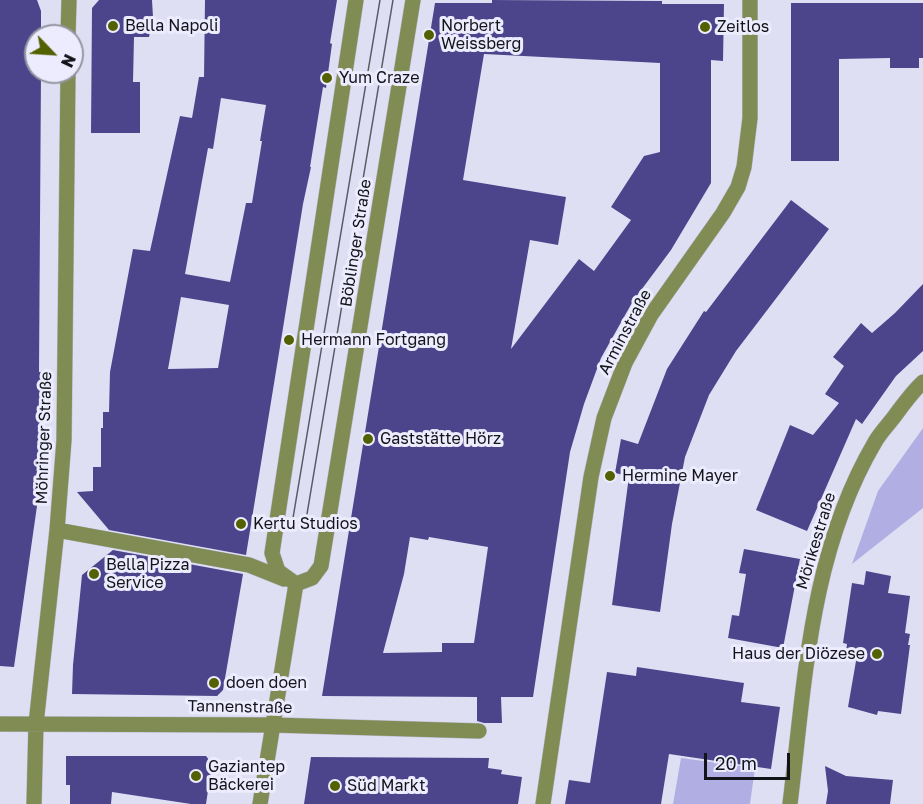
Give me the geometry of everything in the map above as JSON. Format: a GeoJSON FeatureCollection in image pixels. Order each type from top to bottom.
{"type":"FeatureCollection","features":[{"type":"Feature","properties":{"kind":"street"},"geometry":{"type":"LineString","coordinates":[[68,24],[69,0]]}},
{"type":"Feature","properties":{"kind":"street"},"geometry":{"type":"LineString","coordinates":[[296,584],[278,571],[272,553],[356,0]]}},
{"type":"Feature","properties":{"kind":"street","name":"Böblinger Straße"},"geometry":{"type":"LineString","coordinates":[[296,584],[312,578],[321,566],[413,0]]}},
{"type":"Feature","properties":{"kind":"street","name":"Arminstraße"},"geometry":{"type":"LineString","coordinates":[[543,804],[591,477],[604,418],[625,363],[651,315],[723,213],[738,187],[744,167],[750,118],[750,0]]}},
{"type":"Feature","properties":{"kind":"street","name":"Möhringer Straße"},"geometry":{"type":"LineString","coordinates":[[34,804],[36,724],[57,530],[64,440],[68,84]]}},
{"type":"Feature","properties":{"kind":"street","name":"Mörikestraße"},"geometry":{"type":"LineString","coordinates":[[790,804],[810,643],[824,566],[849,493],[876,441],[923,382]]}},
{"type":"Feature","properties":{"kind":"street"},"geometry":{"type":"LineString","coordinates":[[57,530],[249,565],[296,584]]}},
{"type":"Feature","properties":{"kind":"street"},"geometry":{"type":"LineString","coordinates":[[260,804],[296,584]]}},
{"type":"Feature","properties":{"kind":"street","name":"Tannenstraße"},"geometry":{"type":"LineString","coordinates":[[0,724],[273,725],[479,731]]}},
{"type":"Feature","properties":{"kind":"shaded area"},"geometry":{"type":"Polygon","coordinates":[[[923,428],[923,508],[852,564],[878,491],[923,428]]]}},
{"type":"Feature","properties":{"kind":"shaded area"},"geometry":{"type":"Polygon","coordinates":[[[681,758],[755,768],[750,804],[673,804],[681,758]]]}},
{"type":"Feature","properties":{"kind":"building"},"geometry":{"type":"Polygon","coordinates":[[[0,0],[37,0],[41,11],[41,24],[24,24],[24,84],[41,84],[39,372],[42,372],[42,466],[39,467],[39,492],[14,667],[0,666],[0,0]]]}},
{"type":"Feature","properties":{"kind":"building"},"geometry":{"type":"Polygon","coordinates":[[[99,0],[152,0],[153,17],[149,37],[134,37],[133,82],[140,82],[140,133],[91,133],[92,8],[99,0]]]}},
{"type":"Feature","properties":{"kind":"building"},"geometry":{"type":"Polygon","coordinates":[[[205,0],[337,0],[326,88],[323,87],[246,555],[109,530],[77,492],[93,491],[93,467],[101,467],[103,412],[109,412],[110,372],[133,249],[150,251],[180,116],[192,118],[199,77],[204,77],[205,0]],[[221,98],[213,149],[208,148],[185,274],[230,282],[246,203],[252,203],[266,105],[221,98]],[[181,297],[168,369],[218,368],[229,305],[181,297]]]}},
{"type":"Feature","properties":{"kind":"building"},"geometry":{"type":"Polygon","coordinates":[[[492,0],[662,1],[662,4],[724,4],[723,61],[711,60],[711,183],[671,250],[633,301],[601,358],[570,452],[533,697],[501,697],[502,723],[477,721],[477,697],[322,696],[435,3],[492,3],[492,0]],[[484,54],[463,180],[566,197],[558,245],[530,240],[511,349],[579,259],[594,271],[631,220],[611,207],[644,156],[660,152],[660,63],[484,54]],[[410,537],[404,574],[383,653],[442,652],[442,643],[474,643],[488,547],[429,537],[428,540],[410,537]]]}},
{"type":"Feature","properties":{"kind":"building"},"geometry":{"type":"Polygon","coordinates":[[[791,3],[923,3],[923,58],[919,58],[919,68],[890,68],[890,58],[839,59],[839,161],[791,161],[791,3]]]}},
{"type":"Feature","properties":{"kind":"building"},"geometry":{"type":"Polygon","coordinates":[[[791,200],[829,229],[736,351],[709,395],[685,457],[672,524],[660,612],[612,605],[629,476],[615,473],[621,439],[638,444],[667,369],[704,311],[706,312],[791,200]]]}},
{"type":"Feature","properties":{"kind":"building"},"geometry":{"type":"Polygon","coordinates":[[[923,284],[923,351],[896,376],[862,424],[856,419],[807,531],[756,510],[790,425],[813,435],[839,403],[825,394],[844,366],[833,357],[861,323],[872,333],[923,284]]]}},
{"type":"Feature","properties":{"kind":"building"},"geometry":{"type":"Polygon","coordinates":[[[744,549],[800,559],[783,648],[728,638],[732,615],[739,616],[746,574],[739,573],[744,549]]]}},
{"type":"Feature","properties":{"kind":"building"},"geometry":{"type":"Polygon","coordinates":[[[113,550],[243,574],[223,690],[217,696],[72,694],[82,575],[113,550]]]}},
{"type":"Feature","properties":{"kind":"building","name":"Haus der Diözese"},"geometry":{"type":"Polygon","coordinates":[[[866,571],[891,576],[888,593],[910,596],[905,633],[910,634],[908,645],[910,645],[901,714],[878,711],[877,715],[848,707],[856,661],[845,659],[847,644],[843,643],[852,583],[864,585],[866,571]]]}},
{"type":"Feature","properties":{"kind":"building"},"geometry":{"type":"Polygon","coordinates":[[[637,667],[744,683],[741,702],[780,707],[771,769],[669,754],[661,804],[565,804],[569,780],[590,783],[607,672],[636,676],[637,667]]]}},
{"type":"Feature","properties":{"kind":"building"},"geometry":{"type":"Polygon","coordinates":[[[66,756],[206,756],[212,764],[206,804],[191,804],[112,792],[111,804],[70,804],[70,785],[66,785],[66,756]]]}},
{"type":"Feature","properties":{"kind":"building"},"geometry":{"type":"Polygon","coordinates":[[[311,757],[489,758],[488,768],[502,770],[501,774],[522,777],[518,804],[304,804],[311,757]]]}},
{"type":"Feature","properties":{"kind":"building"},"geometry":{"type":"Polygon","coordinates":[[[825,766],[846,776],[893,780],[890,804],[826,804],[828,791],[825,766]]]}},
{"type":"Feature","properties":{"kind":"tram line"},"geometry":{"type":"LineString","coordinates":[[293,518],[380,0]]}},
{"type":"Feature","properties":{"kind":"tram line"},"geometry":{"type":"LineString","coordinates":[[306,520],[393,0]]}},
{"type":"Feature","properties":{"kind":"place","name":"Bella Napoli"},"geometry":{"type":"Point","coordinates":[113,26]}},
{"type":"Feature","properties":{"kind":"place","name":"Zeitlos"},"geometry":{"type":"Point","coordinates":[705,27]}},
{"type":"Feature","properties":{"kind":"place","name":"Norbert Weissberg"},"geometry":{"type":"Point","coordinates":[429,35]}},
{"type":"Feature","properties":{"kind":"place","name":"Yum Craze"},"geometry":{"type":"Point","coordinates":[327,78]}},
{"type":"Feature","properties":{"kind":"place","name":"Hermann Fortgang"},"geometry":{"type":"Point","coordinates":[289,340]}},
{"type":"Feature","properties":{"kind":"place","name":"Gaststätte Hörz"},"geometry":{"type":"Point","coordinates":[368,439]}},
{"type":"Feature","properties":{"kind":"place","name":"Hermine Mayer"},"geometry":{"type":"Point","coordinates":[610,476]}},
{"type":"Feature","properties":{"kind":"place","name":"Kertu Studios"},"geometry":{"type":"Point","coordinates":[241,524]}},
{"type":"Feature","properties":{"kind":"place","name":"Bella Pizza Service"},"geometry":{"type":"Point","coordinates":[94,574]}},
{"type":"Feature","properties":{"kind":"place","name":"Haus der Diözese"},"geometry":{"type":"Point","coordinates":[877,654]}},
{"type":"Feature","properties":{"kind":"place","name":"doen doen"},"geometry":{"type":"Point","coordinates":[214,683]}},
{"type":"Feature","properties":{"kind":"place","name":"Gaziantep Bäckerei"},"geometry":{"type":"Point","coordinates":[196,776]}},
{"type":"Feature","properties":{"kind":"place","name":"Süd Markt"},"geometry":{"type":"Point","coordinates":[335,786]}}]}
